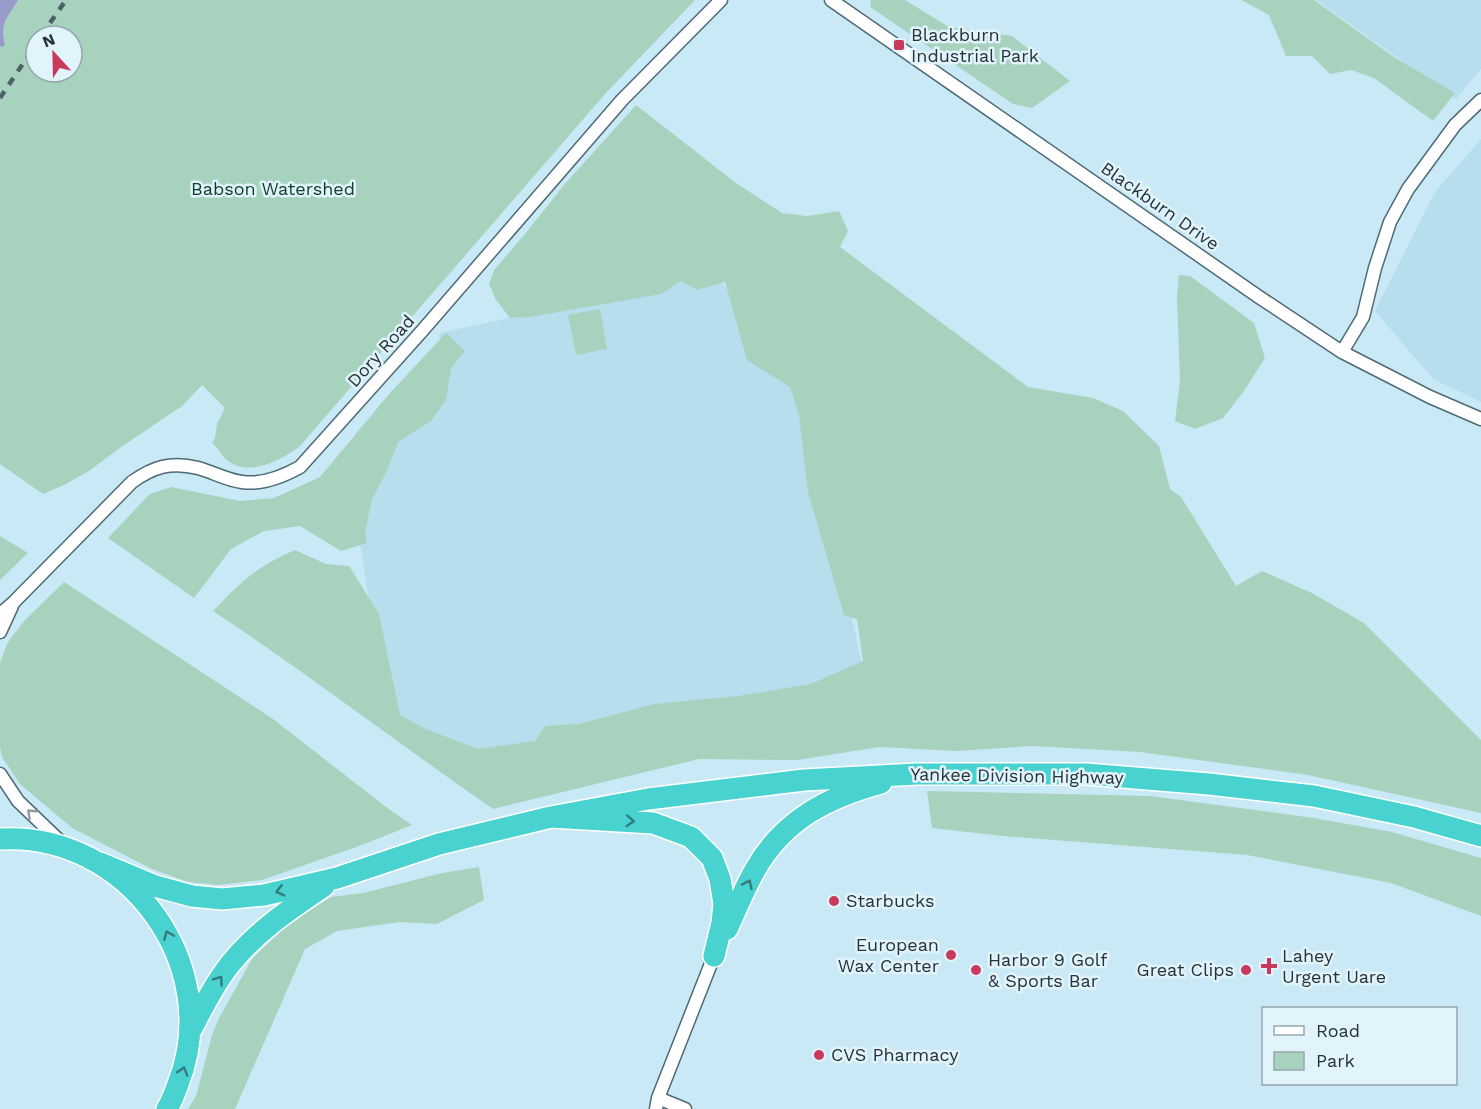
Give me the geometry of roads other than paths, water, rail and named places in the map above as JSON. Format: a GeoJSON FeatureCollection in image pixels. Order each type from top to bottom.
{"type":"FeatureCollection","features":[{"type":"Feature","properties":{"kind":"highway","name":"Yankee Division Highway"},"geometry":{"type":"LineString","coordinates":[[551,817],[648,799],[804,780],[917,774],[1086,774],[1209,784],[1314,796],[1414,817],[1481,836]]}},
{"type":"Feature","properties":{"kind":"highway"},"geometry":{"type":"LineString","coordinates":[[714,956],[755,870],[785,831],[798,819],[828,801],[868,786],[917,774]]}},
{"type":"Feature","properties":{"kind":"highway"},"geometry":{"type":"LineString","coordinates":[[0,838],[39,841],[67,848],[155,886],[192,896],[222,899],[264,895],[337,878],[439,844],[551,817],[653,823],[691,837],[712,858],[720,879],[724,904],[714,956]]}},
{"type":"Feature","properties":{"kind":"highway"},"geometry":{"type":"LineString","coordinates":[[100,863],[136,890],[162,922],[186,977],[190,1003],[190,1031],[184,1071],[167,1109]]}},
{"type":"Feature","properties":{"kind":"highway"},"geometry":{"type":"LineString","coordinates":[[190,1031],[214,988],[231,963],[249,943],[282,914],[337,878]]}},
{"type":"Feature","properties":{"kind":"street","name":"Dory Road"},"geometry":{"type":"LineString","coordinates":[[0,614],[132,482],[147,471],[177,465],[198,468],[241,482],[255,483],[274,479],[300,467],[423,331],[622,99],[721,0]]}},
{"type":"Feature","properties":{"kind":"street","name":"Blackburn Drive"},"geometry":{"type":"LineString","coordinates":[[831,0],[1342,352],[1430,397],[1481,419]]}},
{"type":"Feature","properties":{"kind":"street"},"geometry":{"type":"LineString","coordinates":[[1342,352],[1363,317],[1375,268],[1390,222],[1399,205],[1408,189],[1455,125],[1481,100]]}},
{"type":"Feature","properties":{"kind":"street","name":"Dory Road"},"geometry":{"type":"LineString","coordinates":[[0,632],[13,603]]}},
{"type":"Feature","properties":{"kind":"street"},"geometry":{"type":"LineString","coordinates":[[0,774],[18,801],[67,848]]}},
{"type":"Feature","properties":{"kind":"street"},"geometry":{"type":"LineString","coordinates":[[649,1109],[657,1104],[714,956]]}},
{"type":"Feature","properties":{"kind":"street"},"geometry":{"type":"LineString","coordinates":[[657,1104],[685,1109]]}},
{"type":"Feature","properties":{"kind":"railway"},"geometry":{"type":"LineString","coordinates":[[49,24],[66,0]]}},
{"type":"Feature","properties":{"kind":"railway"},"geometry":{"type":"LineString","coordinates":[[0,98],[24,62]]}},
{"type":"Feature","properties":{"kind":"place","name":"Blackburn Industrial Park"},"geometry":{"type":"Point","coordinates":[899,45]}},
{"type":"Feature","properties":{"kind":"place","name":"Starbucks"},"geometry":{"type":"Point","coordinates":[834,901]}},
{"type":"Feature","properties":{"kind":"place","name":"European Wax Center"},"geometry":{"type":"Point","coordinates":[951,955]}},
{"type":"Feature","properties":{"kind":"place","name":"Lahey Urgent Uare"},"geometry":{"type":"Point","coordinates":[1269,966]}},
{"type":"Feature","properties":{"kind":"place","name":"Harbor 9 Golf & Sports Bar"},"geometry":{"type":"Point","coordinates":[976,970]}},
{"type":"Feature","properties":{"kind":"place","name":"Great Clips"},"geometry":{"type":"Point","coordinates":[1246,970]}},
{"type":"Feature","properties":{"kind":"place","name":"CVS Pharmacy"},"geometry":{"type":"Point","coordinates":[819,1055]}},
{"type":"Feature","properties":{"kind":"park label","name":"Babson Watershed"},"geometry":{"type":"Point","coordinates":[273,189]}}]}
